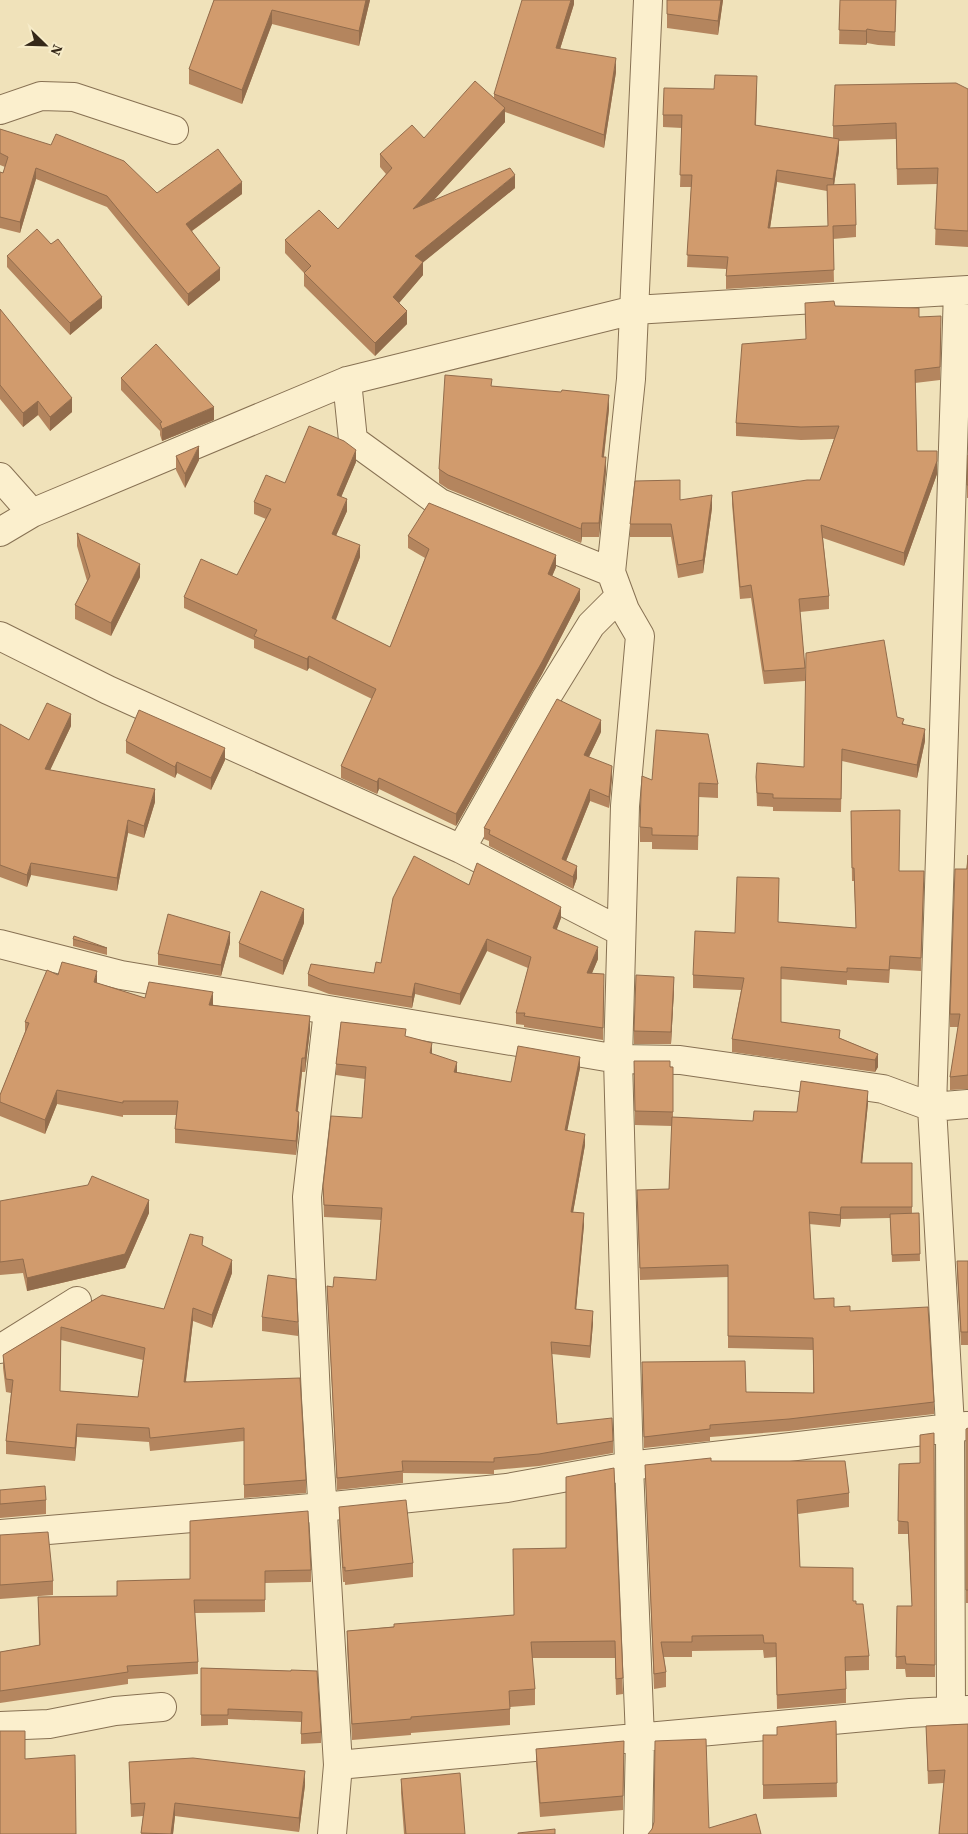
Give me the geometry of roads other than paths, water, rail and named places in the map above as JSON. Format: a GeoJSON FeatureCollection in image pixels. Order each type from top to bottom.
{"type":"FeatureCollection","features":[{"type":"Feature","properties":{"kind":"street"},"geometry":{"type":"LineString","coordinates":[[638,1834],[640,1738],[629,1466],[618,1059],[620,931],[625,806],[640,636],[625,610],[611,572],[631,380],[648,0]]}},
{"type":"Feature","properties":{"kind":"street"},"geometry":{"type":"LineString","coordinates":[[0,110],[42,96],[74,97],[174,130]]}},
{"type":"Feature","properties":{"kind":"street"},"geometry":{"type":"LineString","coordinates":[[0,532],[32,513],[347,381],[634,310],[963,290],[932,1107],[959,1426],[959,1710],[338,1765]]}},
{"type":"Feature","properties":{"kind":"street"},"geometry":{"type":"LineString","coordinates":[[347,381],[353,440],[440,503],[611,572]]}},
{"type":"Feature","properties":{"kind":"street"},"geometry":{"type":"LineString","coordinates":[[0,477],[32,513]]}},
{"type":"Feature","properties":{"kind":"street"},"geometry":{"type":"LineString","coordinates":[[461,849],[546,698],[591,625],[614,602],[625,610]]}},
{"type":"Feature","properties":{"kind":"street"},"geometry":{"type":"LineString","coordinates":[[0,636],[108,690],[461,849],[620,931]]}},
{"type":"Feature","properties":{"kind":"street"},"geometry":{"type":"LineString","coordinates":[[0,944],[121,975],[618,1059],[680,1060],[882,1089],[932,1107],[968,1104]]}},
{"type":"Feature","properties":{"kind":"street"},"geometry":{"type":"LineString","coordinates":[[328,1011],[306,1197],[338,1765],[332,1834]]}},
{"type":"Feature","properties":{"kind":"street"},"geometry":{"type":"LineString","coordinates":[[0,1349],[77,1300]]}},
{"type":"Feature","properties":{"kind":"street"},"geometry":{"type":"LineString","coordinates":[[0,1534],[323,1507],[507,1488],[629,1466],[959,1426]]}},
{"type":"Feature","properties":{"kind":"street"},"geometry":{"type":"LineString","coordinates":[[0,1726],[49,1724],[115,1711],[162,1707]]}}]}
